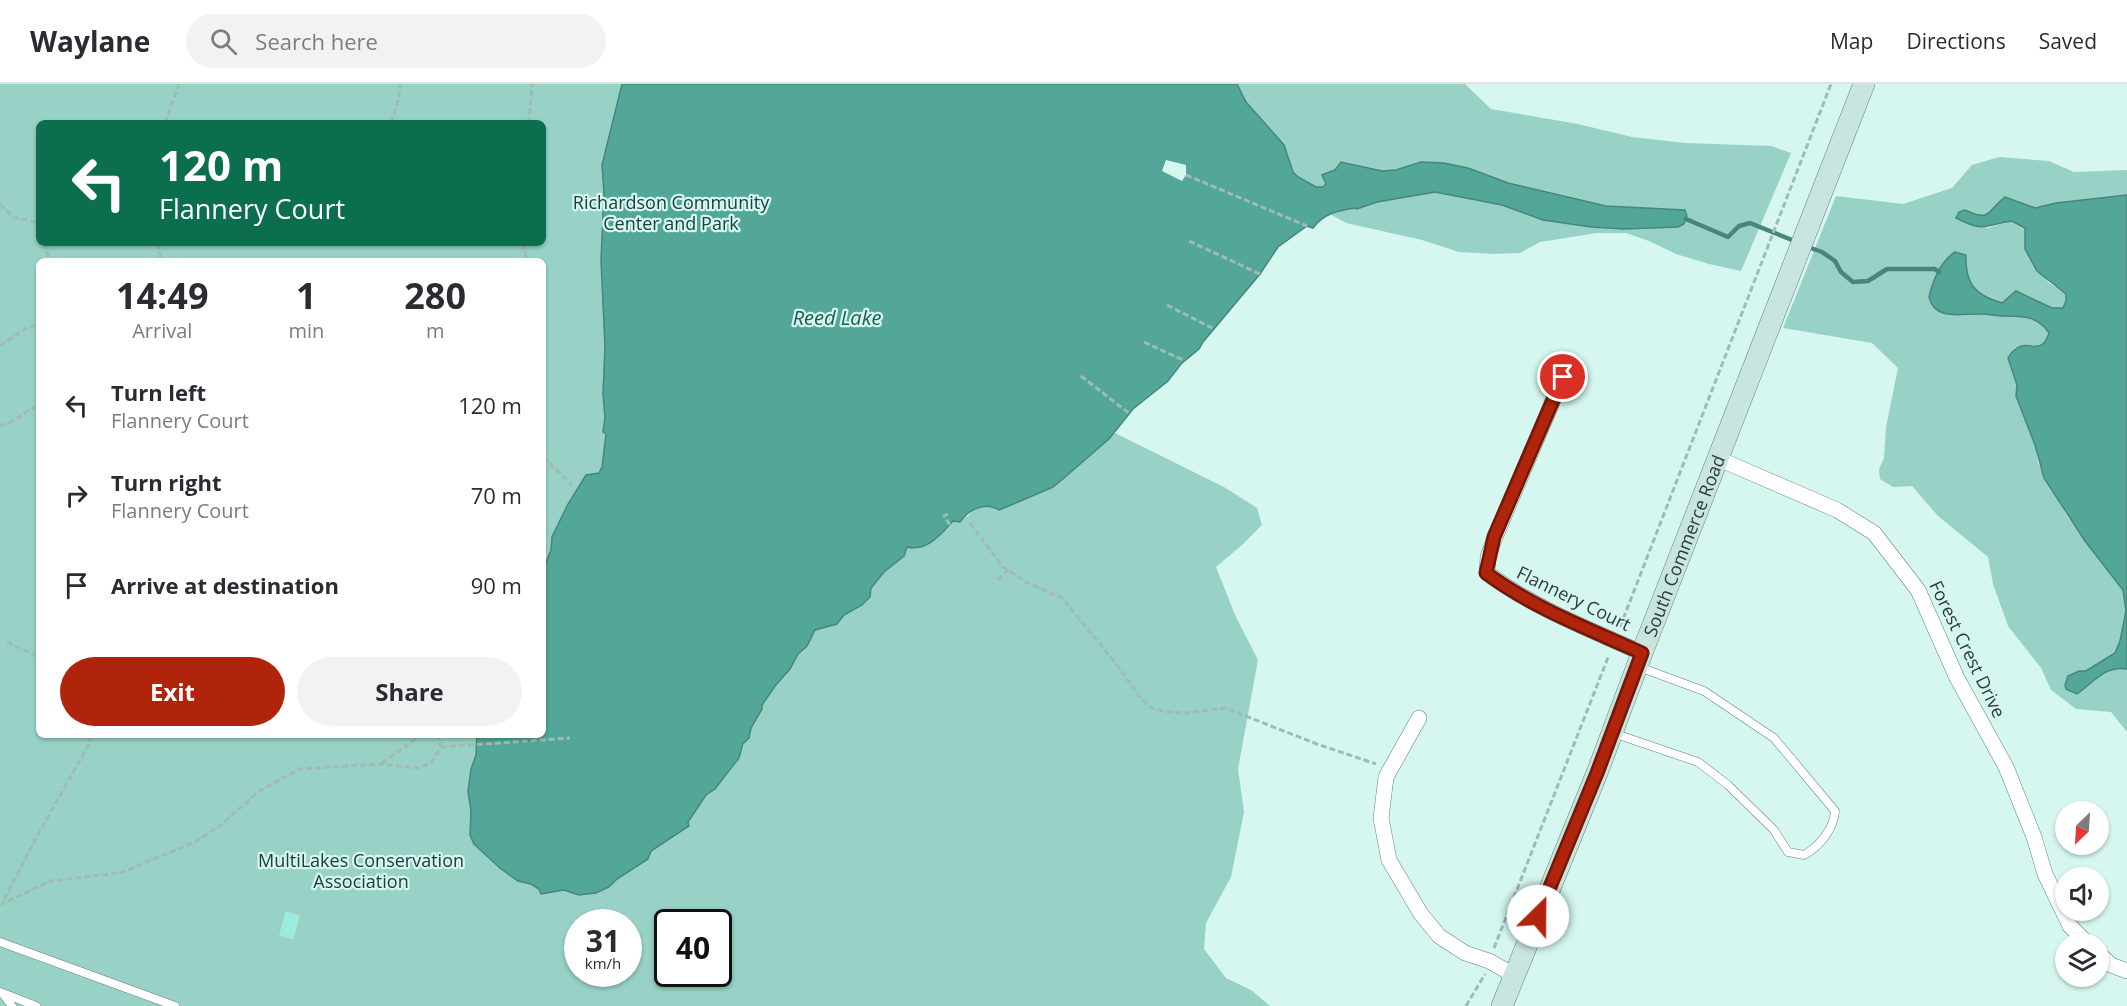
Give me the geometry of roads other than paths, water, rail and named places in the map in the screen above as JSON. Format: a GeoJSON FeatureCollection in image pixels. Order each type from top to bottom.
{"type":"FeatureCollection","features":[{"type":"Feature","properties":{"kind":"street","name":"South Commerce Road"},"geometry":{"type":"LineString","coordinates":[[1502,1006],[1612,733],[1864,84]]}},
{"type":"Feature","properties":{"kind":"street","name":"Flannery Court"},"geometry":{"type":"LineString","coordinates":[[1563,377],[1494,537],[1486,573],[1511,591],[1615,640],[1640,660]]}},
{"type":"Feature","properties":{"kind":"street","name":"Forest Crest Drive"},"geometry":{"type":"LineString","coordinates":[[1719,459],[1837,510],[1874,533],[1918,590],[1957,678],[2006,767],[2050,885],[2070,926],[2077,933]]}},
{"type":"Feature","properties":{"kind":"street"},"geometry":{"type":"LineString","coordinates":[[1419,718],[1386,777],[1381,818],[1389,860],[1421,914],[1439,936],[1465,953],[1489,961],[1514,975]]}},
{"type":"Feature","properties":{"kind":"street"},"geometry":{"type":"LineString","coordinates":[[2109,963],[2127,971]]}},
{"type":"Feature","properties":{"kind":"lane"},"geometry":{"type":"LineString","coordinates":[[1612,733],[1698,762],[1728,785],[1774,830],[1788,852],[1804,855],[1816,849],[1835,820],[1835,811],[1774,738],[1704,691],[1640,660]]}},
{"type":"Feature","properties":{"kind":"lane"},"geometry":{"type":"LineString","coordinates":[[0,942],[175,1006]]}},
{"type":"Feature","properties":{"kind":"lane"},"geometry":{"type":"LineString","coordinates":[[1,993],[12,1006]]}},
{"type":"Feature","properties":{"kind":"lane"},"geometry":{"type":"LineString","coordinates":[[1,993],[36,1006]]}},
{"type":"Feature","properties":{"kind":"water","name":"Reed Lake"},"geometry":{"type":"Polygon","coordinates":[[[622,84],[1237,84],[1246,102],[1284,145],[1293,172],[1316,187],[1323,187],[1326,184],[1322,175],[1335,170],[1341,162],[1382,171],[1396,170],[1421,162],[1444,163],[1468,168],[1508,183],[1606,206],[1685,210],[1687,216],[1684,224],[1678,227],[1624,229],[1591,227],[1543,220],[1502,205],[1435,192],[1337,212],[1322,219],[1313,228],[1307,226],[1278,247],[1260,274],[1199,349],[1181,364],[1168,381],[1133,409],[1109,439],[1064,478],[1053,487],[999,510],[988,506],[977,508],[960,522],[953,521],[933,541],[921,547],[907,547],[904,556],[884,572],[871,588],[870,597],[862,605],[844,615],[837,624],[815,630],[807,646],[798,654],[790,669],[762,705],[751,728],[749,738],[743,744],[739,758],[715,789],[706,795],[688,822],[689,826],[651,851],[648,859],[617,879],[609,887],[596,893],[579,895],[564,890],[541,894],[539,889],[531,884],[518,881],[501,869],[474,844],[470,835],[471,811],[468,791],[471,769],[476,755],[477,738],[546,738],[546,562],[551,550],[552,537],[568,504],[586,475],[599,473],[602,467],[606,434],[603,432],[605,346],[601,260],[604,193],[602,165],[622,84]]]}},
{"type":"Feature","properties":{"kind":"water"},"geometry":{"type":"Polygon","coordinates":[[[2127,195],[2127,669],[2119,668],[2106,672],[2077,694],[2066,689],[2068,676],[2079,671],[2086,671],[2115,653],[2126,611],[2123,590],[2085,541],[2044,478],[2035,445],[2016,396],[2017,385],[2008,358],[2020,346],[2041,345],[2049,333],[2040,323],[2024,317],[1943,313],[1932,305],[1929,297],[1938,272],[1955,252],[1966,255],[1967,273],[1970,280],[1978,292],[1984,296],[2002,303],[2016,291],[2052,308],[2063,308],[2066,294],[2037,271],[2025,249],[2025,228],[2012,221],[1979,227],[1956,218],[1959,212],[1965,210],[1985,215],[2005,197],[2035,208],[2056,203],[2127,195]]]}},
{"type":"Feature","properties":{"kind":"waterway"},"geometry":{"type":"LineString","coordinates":[[1686,219],[1728,237],[1739,226],[1750,223],[1797,242]]}},
{"type":"Feature","properties":{"kind":"waterway"},"geometry":{"type":"LineString","coordinates":[[1808,247],[1822,252],[1835,261],[1841,272],[1853,282],[1868,281],[1887,269],[1935,269],[1939,272]]}},
{"type":"Feature","properties":{"kind":"park label","name":"Richardson Community Center and Park"},"geometry":{"type":"Point","coordinates":[671,212]}},
{"type":"Feature","properties":{"kind":"park label","name":"MultiLakes Conservation Association"},"geometry":{"type":"Point","coordinates":[361,870]}}]}
